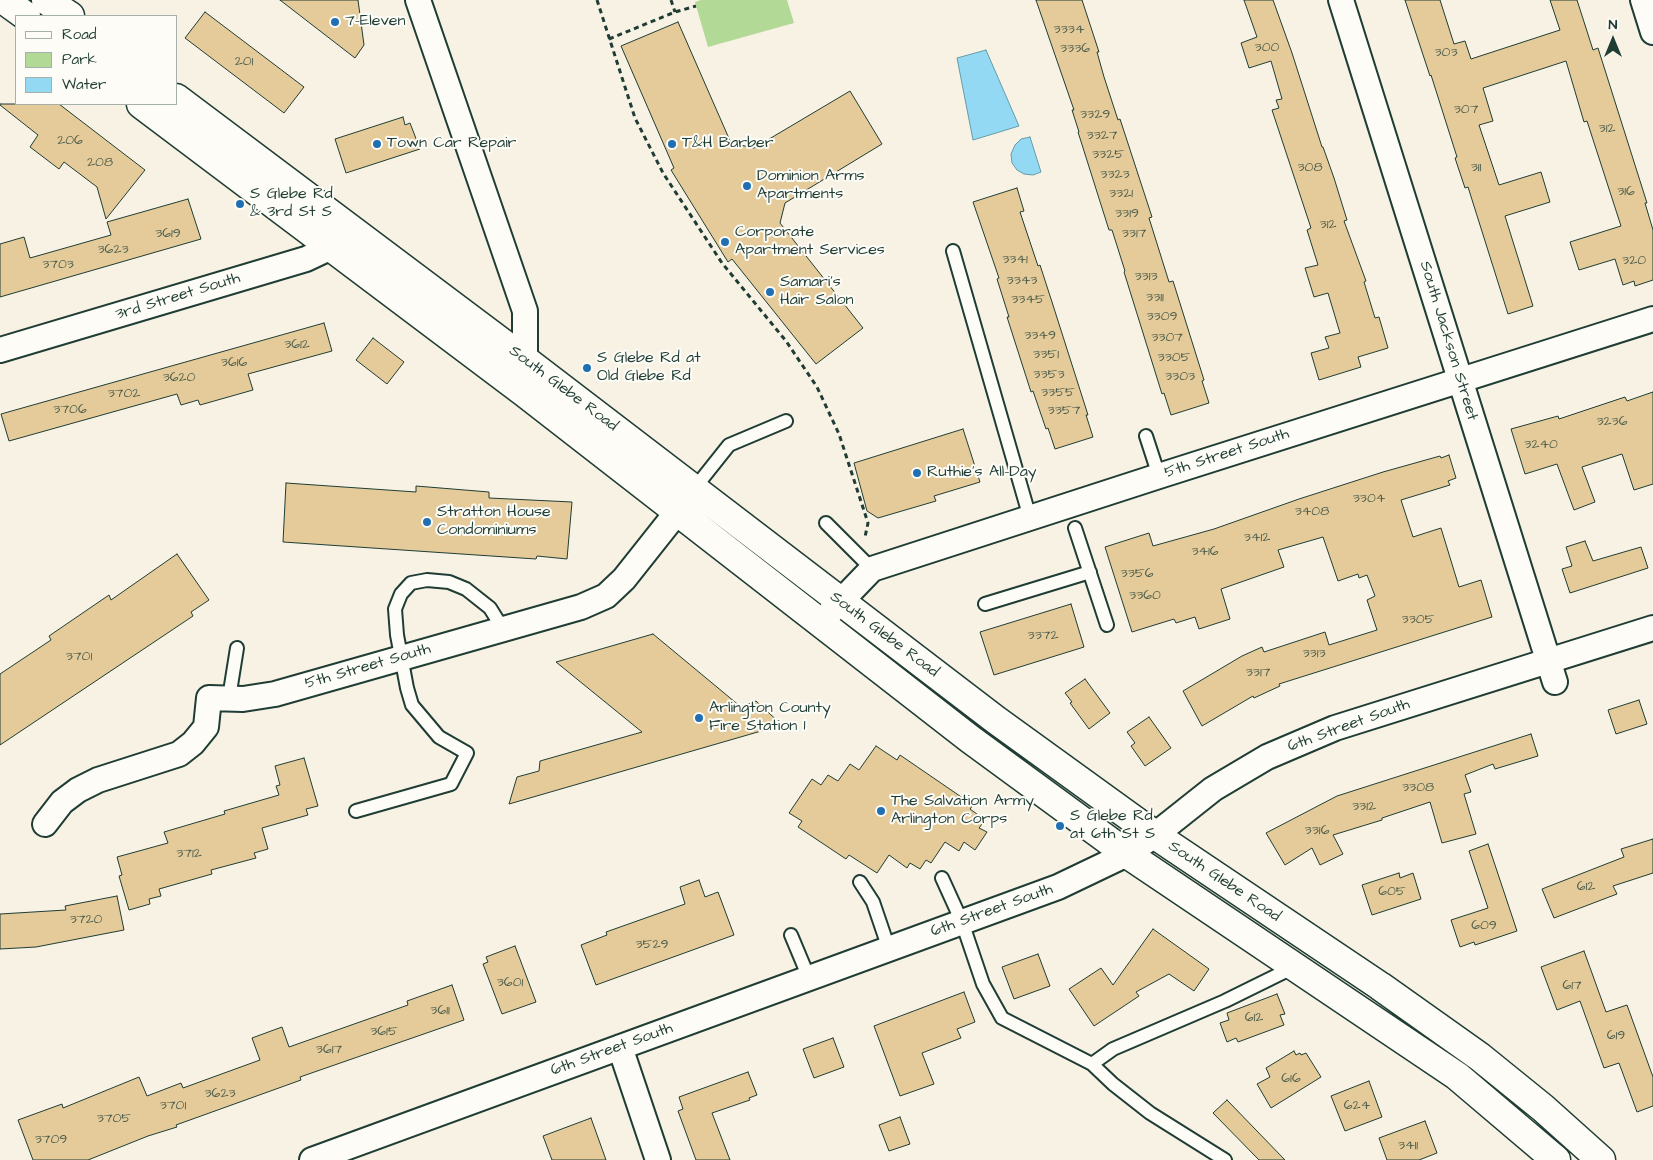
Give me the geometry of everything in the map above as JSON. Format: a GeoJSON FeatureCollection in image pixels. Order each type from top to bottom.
{"type":"FeatureCollection","features":[{"type":"Feature","properties":{"kind":"main road"},"geometry":{"type":"LineString","coordinates":[[46,0],[68,15]]}},
{"type":"Feature","properties":{"kind":"main road","name":"South Glebe Road"},"geometry":{"type":"LineString","coordinates":[[178,100],[532,399],[970,739],[1127,854],[1457,1076],[1556,1160]]}},
{"type":"Feature","properties":{"kind":"main road","name":"South Glebe Road"},"geometry":{"type":"LineString","coordinates":[[142,105],[525,360],[996,720],[1155,835],[1380,986],[1480,1057],[1544,1108],[1601,1160]]}},
{"type":"Feature","properties":{"kind":"street"},"geometry":{"type":"LineString","coordinates":[[418,0],[525,311],[525,360]]}},
{"type":"Feature","properties":{"kind":"street","name":"South Jackson Street"},"geometry":{"type":"LineString","coordinates":[[1341,0],[1552,671]]}},
{"type":"Feature","properties":{"kind":"street"},"geometry":{"type":"LineString","coordinates":[[1643,0],[1653,32]]}},
{"type":"Feature","properties":{"kind":"street","name":"3rd Street South"},"geometry":{"type":"LineString","coordinates":[[0,350],[306,259],[316,255],[337,235]]}},
{"type":"Feature","properties":{"kind":"street","name":"5th Street South"},"geometry":{"type":"LineString","coordinates":[[820,623],[839,601],[872,569],[1653,319]]}},
{"type":"Feature","properties":{"kind":"street","name":"5th Street South"},"geometry":{"type":"LineString","coordinates":[[45,824],[62,802],[78,790],[98,780],[179,754],[193,744],[206,727],[209,698],[243,699],[275,694],[581,607],[606,596],[624,579],[694,490]]}},
{"type":"Feature","properties":{"kind":"street","name":"6th Street South"},"geometry":{"type":"LineString","coordinates":[[312,1160],[1058,887],[1127,854],[1155,835],[1213,789],[1267,757],[1335,728],[1552,671],[1653,628]]}},
{"type":"Feature","properties":{"kind":"street"},"geometry":{"type":"LineString","coordinates":[[620,1047],[658,1160]]}},
{"type":"Feature","properties":{"kind":"lane"},"geometry":{"type":"LineString","coordinates":[[953,251],[1030,518]]}},
{"type":"Feature","properties":{"kind":"lane"},"geometry":{"type":"LineString","coordinates":[[694,490],[729,445],[786,421]]}},
{"type":"Feature","properties":{"kind":"lane"},"geometry":{"type":"LineString","coordinates":[[1146,436],[1159,476]]}},
{"type":"Feature","properties":{"kind":"lane"},"geometry":{"type":"LineString","coordinates":[[826,523],[872,569]]}},
{"type":"Feature","properties":{"kind":"lane"},"geometry":{"type":"LineString","coordinates":[[1076,528],[1108,625]]}},
{"type":"Feature","properties":{"kind":"lane"},"geometry":{"type":"LineString","coordinates":[[985,604],[1090,572]]}},
{"type":"Feature","properties":{"kind":"lane"},"geometry":{"type":"LineString","coordinates":[[356,810],[451,784],[467,753],[439,737],[412,705],[397,635],[395,609],[401,594],[411,583],[427,580],[449,582],[466,589],[490,608],[503,629]]}},
{"type":"Feature","properties":{"kind":"lane"},"geometry":{"type":"LineString","coordinates":[[229,698],[238,648]]}},
{"type":"Feature","properties":{"kind":"lane"},"geometry":{"type":"LineString","coordinates":[[942,878],[962,922],[983,984],[1002,1018],[1092,1064],[1113,1084],[1150,1113],[1225,1160]]}},
{"type":"Feature","properties":{"kind":"lane"},"geometry":{"type":"LineString","coordinates":[[860,882],[873,902],[888,949]]}},
{"type":"Feature","properties":{"kind":"lane"},"geometry":{"type":"LineString","coordinates":[[792,935],[809,978]]}},
{"type":"Feature","properties":{"kind":"lane"},"geometry":{"type":"LineString","coordinates":[[1092,1064],[1113,1049],[1225,1001],[1294,966]]}},
{"type":"Feature","properties":{"kind":"path"},"geometry":{"type":"LineString","coordinates":[[597,0],[635,118],[663,173],[722,263],[786,341],[817,387],[839,434],[868,523],[864,541]]}},
{"type":"Feature","properties":{"kind":"path"},"geometry":{"type":"LineString","coordinates":[[671,0],[675,12]]}},
{"type":"Feature","properties":{"kind":"path"},"geometry":{"type":"LineString","coordinates":[[609,39],[675,12],[696,6]]}},
{"type":"Feature","properties":{"kind":"green space"},"geometry":{"type":"Polygon","coordinates":[[[701,0],[787,0],[794,23],[708,47],[695,2],[701,0]]]}},
{"type":"Feature","properties":{"kind":"water"},"geometry":{"type":"Polygon","coordinates":[[[986,50],[1019,126],[973,140],[957,58],[986,50]]]}},
{"type":"Feature","properties":{"kind":"water"},"geometry":{"type":"Polygon","coordinates":[[[1030,137],[1041,172],[1033,175],[1024,174],[1017,170],[1012,163],[1011,154],[1015,145],[1021,139],[1030,137]]]}},
{"type":"Feature","properties":{"kind":"building","name":"7-Eleven"},"geometry":{"type":"Polygon","coordinates":[[[280,0],[358,0],[364,45],[355,58],[280,0]]]}},
{"type":"Feature","properties":{"kind":"building"},"geometry":{"type":"Polygon","coordinates":[[[1036,0],[1082,0],[1099,52],[1097,52],[1104,77],[1118,120],[1120,119],[1152,217],[1149,218],[1169,282],[1173,281],[1204,380],[1202,381],[1209,403],[1171,415],[1164,393],[1162,394],[1112,230],[1109,230],[1078,132],[1072,110],[1074,110],[1036,0]]]}},
{"type":"Feature","properties":{"kind":"building"},"geometry":{"type":"Polygon","coordinates":[[[1244,0],[1273,0],[1334,178],[1347,220],[1344,221],[1366,281],[1364,282],[1375,318],[1379,317],[1388,348],[1358,357],[1361,367],[1319,380],[1311,353],[1329,348],[1325,337],[1340,333],[1328,293],[1314,297],[1305,268],[1318,265],[1307,230],[1311,228],[1272,110],[1279,108],[1276,100],[1282,99],[1271,61],[1249,68],[1241,43],[1257,37],[1244,0]]]}},
{"type":"Feature","properties":{"kind":"building"},"geometry":{"type":"Polygon","coordinates":[[[1405,0],[1440,0],[1454,44],[1465,41],[1471,59],[1560,30],[1550,0],[1577,0],[1593,50],[1598,48],[1647,203],[1645,203],[1653,230],[1653,280],[1635,286],[1634,281],[1623,285],[1615,259],[1579,270],[1570,242],[1621,226],[1587,121],[1584,122],[1566,61],[1483,88],[1493,121],[1479,125],[1499,185],[1541,172],[1550,202],[1505,216],[1533,306],[1508,314],[1468,187],[1465,188],[1455,158],[1457,157],[1405,0]]]}},
{"type":"Feature","properties":{"kind":"building"},"geometry":{"type":"Polygon","coordinates":[[[205,12],[304,87],[284,113],[185,38],[205,12]]]}},
{"type":"Feature","properties":{"kind":"building","name":"Dominion Arms Apartments"},"geometry":{"type":"Polygon","coordinates":[[[678,22],[731,143],[754,148],[850,91],[882,144],[785,203],[780,223],[863,328],[816,364],[732,259],[728,262],[671,170],[674,168],[621,46],[678,22]]]}},
{"type":"Feature","properties":{"kind":"building"},"geometry":{"type":"Polygon","coordinates":[[[0,105],[60,105],[145,170],[106,219],[97,187],[64,162],[59,169],[30,147],[38,135],[0,105]]]}},
{"type":"Feature","properties":{"kind":"building","name":"Town Car Repair"},"geometry":{"type":"Polygon","coordinates":[[[403,117],[405,125],[410,123],[420,149],[346,173],[335,139],[403,117]]]}},
{"type":"Feature","properties":{"kind":"building"},"geometry":{"type":"Polygon","coordinates":[[[1017,188],[1024,211],[1020,212],[1038,266],[1040,265],[1088,415],[1086,415],[1093,437],[1055,449],[1033,391],[1031,392],[1007,317],[1009,317],[997,279],[999,278],[973,202],[1017,188]]]}},
{"type":"Feature","properties":{"kind":"building"},"geometry":{"type":"Polygon","coordinates":[[[188,199],[201,239],[0,297],[0,244],[24,237],[30,258],[111,235],[107,222],[188,199]]]}},
{"type":"Feature","properties":{"kind":"building"},"geometry":{"type":"Polygon","coordinates":[[[324,323],[332,351],[248,374],[253,390],[200,405],[198,400],[181,405],[177,394],[9,441],[1,414],[324,323]]]}},
{"type":"Feature","properties":{"kind":"building"},"geometry":{"type":"Polygon","coordinates":[[[373,338],[404,362],[387,384],[356,360],[373,338]]]}},
{"type":"Feature","properties":{"kind":"building"},"geometry":{"type":"Polygon","coordinates":[[[1653,392],[1653,484],[1634,490],[1622,454],[1582,467],[1595,502],[1574,510],[1557,464],[1525,474],[1511,429],[1558,416],[1559,419],[1625,397],[1627,401],[1653,392]]]}},
{"type":"Feature","properties":{"kind":"building","name":"Ruthie's All-Day"},"geometry":{"type":"Polygon","coordinates":[[[963,429],[980,482],[934,496],[936,501],[878,518],[867,511],[854,463],[963,429]]]}},
{"type":"Feature","properties":{"kind":"building"},"geometry":{"type":"Polygon","coordinates":[[[1449,455],[1456,478],[1448,481],[1450,485],[1401,500],[1413,537],[1441,528],[1459,587],[1481,580],[1492,617],[1279,684],[1280,686],[1254,698],[1253,696],[1202,726],[1183,691],[1242,656],[1262,647],[1264,652],[1325,632],[1329,645],[1377,630],[1367,600],[1375,596],[1367,575],[1359,578],[1358,574],[1338,581],[1323,537],[1278,550],[1284,567],[1221,589],[1230,619],[1199,629],[1195,617],[1176,623],[1174,619],[1132,632],[1105,547],[1149,533],[1153,546],[1214,529],[1383,472],[1449,455]]]}},
{"type":"Feature","properties":{"kind":"building","name":"Stratton House Condominiums"},"geometry":{"type":"Polygon","coordinates":[[[286,483],[416,492],[416,486],[489,492],[489,498],[572,502],[567,559],[537,556],[536,559],[283,542],[286,483]]]}},
{"type":"Feature","properties":{"kind":"building"},"geometry":{"type":"Polygon","coordinates":[[[1585,541],[1593,561],[1641,547],[1648,568],[1570,593],[1562,569],[1572,566],[1566,547],[1585,541]]]}},
{"type":"Feature","properties":{"kind":"building"},"geometry":{"type":"Polygon","coordinates":[[[177,554],[209,600],[191,612],[193,616],[0,745],[0,674],[51,640],[49,636],[109,595],[111,600],[177,554]]]}},
{"type":"Feature","properties":{"kind":"building"},"geometry":{"type":"Polygon","coordinates":[[[1071,604],[1084,647],[994,675],[980,632],[1071,604]]]}},
{"type":"Feature","properties":{"kind":"building","name":"Arlington County Fire Station 1"},"geometry":{"type":"Polygon","coordinates":[[[653,634],[741,707],[756,701],[782,725],[509,804],[517,777],[539,771],[540,761],[642,732],[556,662],[653,634]]]}},
{"type":"Feature","properties":{"kind":"building"},"geometry":{"type":"Polygon","coordinates":[[[1085,679],[1110,713],[1089,729],[1065,693],[1085,679]]]}},
{"type":"Feature","properties":{"kind":"building"},"geometry":{"type":"Polygon","coordinates":[[[1639,700],[1647,724],[1616,734],[1608,710],[1639,700]]]}},
{"type":"Feature","properties":{"kind":"building"},"geometry":{"type":"Polygon","coordinates":[[[1149,717],[1171,748],[1145,766],[1131,746],[1135,743],[1127,732],[1149,717]]]}},
{"type":"Feature","properties":{"kind":"building"},"geometry":{"type":"Polygon","coordinates":[[[1531,734],[1538,756],[1495,769],[1493,764],[1465,775],[1471,792],[1464,794],[1476,834],[1442,843],[1430,802],[1382,818],[1382,820],[1333,835],[1343,854],[1320,865],[1312,848],[1285,865],[1266,833],[1337,796],[1531,734]]]}},
{"type":"Feature","properties":{"kind":"building","name":"The Salvation Army Arlington Corps"},"geometry":{"type":"Polygon","coordinates":[[[876,746],[897,760],[900,755],[973,805],[970,809],[985,820],[979,828],[987,832],[975,850],[964,842],[959,851],[945,842],[931,863],[926,860],[920,869],[910,863],[907,868],[889,855],[877,873],[849,855],[846,859],[798,827],[802,821],[789,813],[812,779],[821,785],[828,775],[838,781],[850,764],[859,770],[876,746]]]}},
{"type":"Feature","properties":{"kind":"building"},"geometry":{"type":"Polygon","coordinates":[[[304,758],[318,806],[306,809],[308,815],[262,828],[268,849],[254,853],[256,858],[211,870],[212,874],[159,889],[161,896],[149,899],[150,904],[129,910],[119,876],[122,875],[117,857],[168,843],[164,832],[225,814],[224,811],[279,795],[276,786],[280,785],[275,766],[304,758]]]}},
{"type":"Feature","properties":{"kind":"building"},"geometry":{"type":"Polygon","coordinates":[[[1653,839],[1653,873],[1613,886],[1617,894],[1554,918],[1542,889],[1624,857],[1621,849],[1653,839]]]}},
{"type":"Feature","properties":{"kind":"building"},"geometry":{"type":"Polygon","coordinates":[[[1488,844],[1517,931],[1475,945],[1474,942],[1460,947],[1451,920],[1488,908],[1469,851],[1488,844]]]}},
{"type":"Feature","properties":{"kind":"building"},"geometry":{"type":"Polygon","coordinates":[[[1399,873],[1400,878],[1413,873],[1421,899],[1372,915],[1362,885],[1399,873]]]}},
{"type":"Feature","properties":{"kind":"building"},"geometry":{"type":"Polygon","coordinates":[[[699,880],[705,897],[718,892],[734,935],[596,985],[581,945],[607,935],[606,932],[685,904],[680,887],[699,880]]]}},
{"type":"Feature","properties":{"kind":"building"},"geometry":{"type":"Polygon","coordinates":[[[117,896],[124,930],[36,947],[0,949],[0,914],[66,910],[65,906],[117,896]]]}},
{"type":"Feature","properties":{"kind":"building"},"geometry":{"type":"Polygon","coordinates":[[[1153,929],[1209,969],[1194,991],[1169,974],[1136,992],[1139,996],[1094,1026],[1069,989],[1101,968],[1113,985],[1153,929]]]}},
{"type":"Feature","properties":{"kind":"building"},"geometry":{"type":"Polygon","coordinates":[[[515,946],[536,1002],[502,1014],[483,964],[488,962],[486,957],[515,946]]]}},
{"type":"Feature","properties":{"kind":"building"},"geometry":{"type":"Polygon","coordinates":[[[1584,951],[1606,1012],[1627,1005],[1653,1077],[1653,1106],[1637,1112],[1619,1063],[1604,1068],[1580,1001],[1557,1010],[1541,967],[1584,951]]]}},
{"type":"Feature","properties":{"kind":"building"},"geometry":{"type":"Polygon","coordinates":[[[1038,954],[1050,986],[1014,999],[1002,967],[1038,954]]]}},
{"type":"Feature","properties":{"kind":"building"},"geometry":{"type":"Polygon","coordinates":[[[452,985],[464,1020],[300,1077],[301,1080],[176,1125],[177,1127],[148,1136],[88,1160],[33,1160],[18,1120],[62,1104],[63,1108],[139,1077],[147,1096],[181,1083],[183,1088],[260,1060],[252,1038],[282,1027],[289,1047],[408,1005],[407,1001],[452,985]]]}},
{"type":"Feature","properties":{"kind":"building"},"geometry":{"type":"Polygon","coordinates":[[[964,992],[975,1022],[957,1029],[961,1038],[922,1053],[934,1084],[900,1096],[874,1026],[964,992]]]}},
{"type":"Feature","properties":{"kind":"building"},"geometry":{"type":"Polygon","coordinates":[[[1277,994],[1285,1014],[1280,1015],[1284,1025],[1238,1042],[1236,1038],[1227,1042],[1220,1023],[1229,1020],[1227,1013],[1277,994]]]}},
{"type":"Feature","properties":{"kind":"building"},"geometry":{"type":"Polygon","coordinates":[[[833,1038],[844,1067],[814,1078],[803,1049],[833,1038]]]}},
{"type":"Feature","properties":{"kind":"building"},"geometry":{"type":"Polygon","coordinates":[[[1294,1051],[1296,1055],[1306,1053],[1321,1077],[1271,1108],[1257,1084],[1270,1077],[1266,1068],[1294,1051]]]}},
{"type":"Feature","properties":{"kind":"building"},"geometry":{"type":"Polygon","coordinates":[[[748,1072],[757,1095],[749,1098],[750,1100],[712,1113],[730,1160],[696,1160],[678,1111],[683,1109],[679,1097],[748,1072]]]}},
{"type":"Feature","properties":{"kind":"building"},"geometry":{"type":"Polygon","coordinates":[[[1369,1081],[1382,1117],[1345,1131],[1331,1096],[1369,1081]]]}},
{"type":"Feature","properties":{"kind":"building"},"geometry":{"type":"Polygon","coordinates":[[[1227,1100],[1285,1160],[1259,1160],[1213,1113],[1227,1100]]]}},
{"type":"Feature","properties":{"kind":"building"},"geometry":{"type":"Polygon","coordinates":[[[900,1117],[910,1144],[889,1151],[879,1125],[900,1117]]]}},
{"type":"Feature","properties":{"kind":"building"},"geometry":{"type":"Polygon","coordinates":[[[591,1118],[606,1160],[552,1160],[543,1136],[591,1118]]]}},
{"type":"Feature","properties":{"kind":"building"},"geometry":{"type":"Polygon","coordinates":[[[1425,1121],[1437,1153],[1419,1160],[1387,1160],[1379,1138],[1425,1121]]]}},
{"type":"Feature","properties":{"kind":"place","name":"7-Eleven"},"geometry":{"type":"Point","coordinates":[335,22]}},
{"type":"Feature","properties":{"kind":"place","name":"Town Car Repair"},"geometry":{"type":"Point","coordinates":[377,144]}},
{"type":"Feature","properties":{"kind":"place","name":"T&H Barber"},"geometry":{"type":"Point","coordinates":[672,144]}},
{"type":"Feature","properties":{"kind":"place","name":"Dominion Arms Apartments"},"geometry":{"type":"Point","coordinates":[747,186]}},
{"type":"Feature","properties":{"kind":"place","name":"S Glebe Rd & 3rd St S"},"geometry":{"type":"Point","coordinates":[240,204]}},
{"type":"Feature","properties":{"kind":"place","name":"Corporate Apartment Services"},"geometry":{"type":"Point","coordinates":[725,242]}},
{"type":"Feature","properties":{"kind":"place","name":"Samari's Hair Salon"},"geometry":{"type":"Point","coordinates":[770,292]}},
{"type":"Feature","properties":{"kind":"place","name":"S Glebe Rd at Old Glebe Rd"},"geometry":{"type":"Point","coordinates":[587,368]}},
{"type":"Feature","properties":{"kind":"place","name":"Ruthie's All-Day"},"geometry":{"type":"Point","coordinates":[917,473]}},
{"type":"Feature","properties":{"kind":"place","name":"Stratton House Condominiums"},"geometry":{"type":"Point","coordinates":[427,522]}},
{"type":"Feature","properties":{"kind":"place","name":"Arlington County Fire Station 1"},"geometry":{"type":"Point","coordinates":[699,718]}},
{"type":"Feature","properties":{"kind":"place","name":"The Salvation Army Arlington Corps"},"geometry":{"type":"Point","coordinates":[881,811]}},
{"type":"Feature","properties":{"kind":"place","name":"S Glebe Rd at 6th St S"},"geometry":{"type":"Point","coordinates":[1060,826]}}]}
